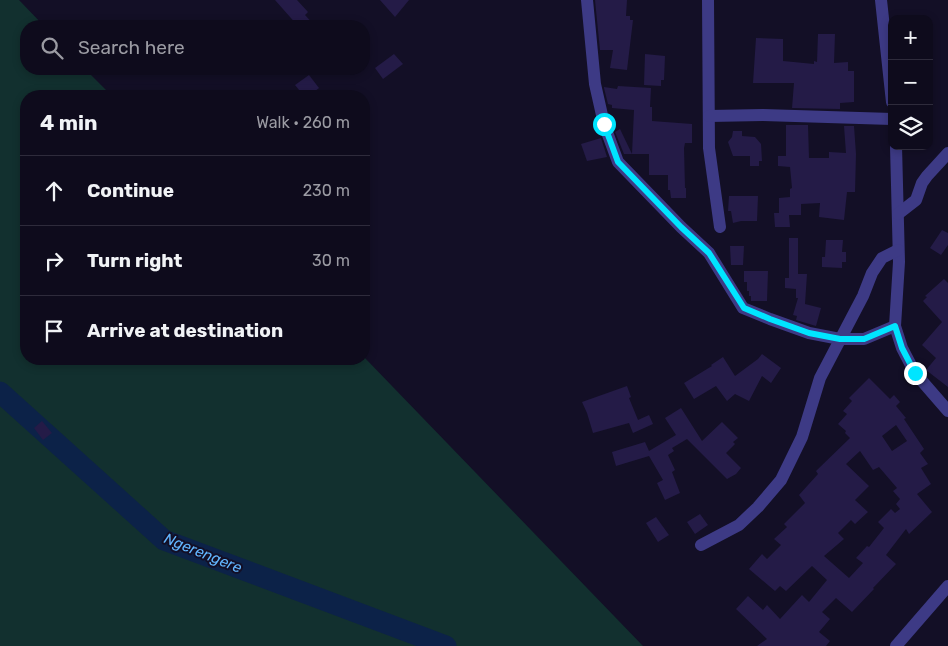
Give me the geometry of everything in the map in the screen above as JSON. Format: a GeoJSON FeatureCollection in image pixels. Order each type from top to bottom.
{"type":"FeatureCollection","features":[{"type":"Feature","properties":{"kind":"street"},"geometry":{"type":"LineString","coordinates":[[587,0],[595,84],[604,124],[618,162],[709,253],[744,308],[809,333],[840,339],[864,339],[895,326]]}},
{"type":"Feature","properties":{"kind":"street"},"geometry":{"type":"LineString","coordinates":[[708,0],[709,148],[720,227]]}},
{"type":"Feature","properties":{"kind":"street"},"geometry":{"type":"LineString","coordinates":[[881,0],[888,65]]}},
{"type":"Feature","properties":{"kind":"street"},"geometry":{"type":"LineString","coordinates":[[709,116],[763,115],[888,119]]}},
{"type":"Feature","properties":{"kind":"street"},"geometry":{"type":"LineString","coordinates":[[896,150],[898,250],[895,326],[902,348],[915,373],[948,411]]}},
{"type":"Feature","properties":{"kind":"street"},"geometry":{"type":"LineString","coordinates":[[898,214],[916,200],[922,183],[948,153]]}},
{"type":"Feature","properties":{"kind":"street"},"geometry":{"type":"LineString","coordinates":[[702,545],[739,525],[781,480],[802,437],[820,378],[863,296],[876,265],[882,258],[898,250]]}},
{"type":"Feature","properties":{"kind":"street"},"geometry":{"type":"LineString","coordinates":[[902,639],[948,586]]}},
{"type":"Feature","properties":{"kind":"green space"},"geometry":{"type":"Polygon","coordinates":[[[0,0],[19,0],[38,20],[20,20],[20,75],[91,75],[106,90],[20,90],[20,365],[370,365],[370,363],[643,646],[0,646],[0,0]]]}},
{"type":"Feature","properties":{"kind":"building"},"geometry":{"type":"Polygon","coordinates":[[[275,0],[297,0],[308,12],[305,15],[310,20],[293,20],[275,0]]]}},
{"type":"Feature","properties":{"kind":"building"},"geometry":{"type":"Polygon","coordinates":[[[380,0],[409,0],[395,17],[380,0]]]}},
{"type":"Feature","properties":{"kind":"building"},"geometry":{"type":"Polygon","coordinates":[[[595,0],[627,0],[626,16],[630,16],[630,20],[633,20],[627,70],[610,68],[613,50],[600,50],[595,0]]]}},
{"type":"Feature","properties":{"kind":"building"},"geometry":{"type":"Polygon","coordinates":[[[818,34],[835,34],[834,63],[848,62],[848,71],[854,71],[854,102],[840,103],[840,109],[792,108],[794,83],[753,83],[756,38],[783,39],[783,61],[814,64],[814,61],[817,62],[818,34]]]}},
{"type":"Feature","properties":{"kind":"building"},"geometry":{"type":"Polygon","coordinates":[[[394,54],[403,64],[383,79],[375,68],[394,54]]]}},
{"type":"Feature","properties":{"kind":"building"},"geometry":{"type":"Polygon","coordinates":[[[645,54],[665,56],[664,80],[661,80],[661,86],[644,85],[645,54]]]}},
{"type":"Feature","properties":{"kind":"building"},"geometry":{"type":"Polygon","coordinates":[[[309,75],[319,88],[316,90],[299,90],[295,85],[309,75]]]}},
{"type":"Feature","properties":{"kind":"building"},"geometry":{"type":"Polygon","coordinates":[[[618,86],[651,88],[650,107],[652,107],[652,121],[692,124],[692,143],[685,143],[684,148],[686,198],[671,198],[670,190],[668,190],[668,175],[649,175],[649,154],[632,154],[634,110],[612,108],[612,105],[608,104],[604,88],[617,89],[618,86]]]}},
{"type":"Feature","properties":{"kind":"building"},"geometry":{"type":"Polygon","coordinates":[[[786,125],[808,125],[809,158],[829,158],[829,152],[846,153],[844,126],[854,126],[856,154],[855,192],[847,192],[844,220],[819,217],[820,203],[801,204],[801,215],[789,215],[790,227],[775,227],[774,213],[779,213],[779,198],[790,197],[790,189],[792,188],[790,167],[778,166],[778,156],[786,156],[786,125]]]}},
{"type":"Feature","properties":{"kind":"building"},"geometry":{"type":"Polygon","coordinates":[[[620,129],[632,154],[624,154],[615,132],[620,129]]]}},
{"type":"Feature","properties":{"kind":"building"},"geometry":{"type":"Polygon","coordinates":[[[733,131],[742,131],[742,136],[755,137],[761,144],[762,161],[759,161],[759,166],[750,166],[750,156],[733,156],[728,142],[732,137],[733,131]]]}},
{"type":"Feature","properties":{"kind":"building"},"geometry":{"type":"Polygon","coordinates":[[[601,138],[607,157],[587,161],[581,144],[601,138]]]}},
{"type":"Feature","properties":{"kind":"building"},"geometry":{"type":"Polygon","coordinates":[[[729,196],[758,196],[757,221],[733,223],[731,211],[728,211],[729,196]]]}},
{"type":"Feature","properties":{"kind":"building"},"geometry":{"type":"Polygon","coordinates":[[[942,230],[948,233],[948,245],[941,255],[930,248],[942,230]]]}},
{"type":"Feature","properties":{"kind":"building"},"geometry":{"type":"Polygon","coordinates":[[[789,238],[798,238],[798,274],[807,274],[805,304],[821,308],[816,326],[796,320],[797,316],[793,315],[798,298],[796,298],[796,289],[785,288],[785,278],[789,278],[789,238]]]}},
{"type":"Feature","properties":{"kind":"building"},"geometry":{"type":"Polygon","coordinates":[[[826,240],[843,240],[842,252],[846,252],[846,262],[842,262],[842,268],[822,267],[822,257],[825,257],[826,240]]]}},
{"type":"Feature","properties":{"kind":"building"},"geometry":{"type":"Polygon","coordinates":[[[730,246],[744,246],[743,265],[731,265],[730,246]]]}},
{"type":"Feature","properties":{"kind":"building"},"geometry":{"type":"Polygon","coordinates":[[[744,271],[768,271],[767,301],[751,301],[749,291],[747,291],[747,282],[744,282],[744,271]]]}},
{"type":"Feature","properties":{"kind":"building"},"geometry":{"type":"Polygon","coordinates":[[[944,279],[948,283],[948,387],[926,370],[936,358],[922,345],[942,322],[923,301],[927,297],[925,296],[944,279]]]}},
{"type":"Feature","properties":{"kind":"building"},"geometry":{"type":"Polygon","coordinates":[[[762,354],[781,368],[771,383],[762,376],[749,401],[735,394],[727,401],[716,386],[694,399],[684,383],[723,357],[735,376],[762,354]]]}},
{"type":"Feature","properties":{"kind":"building"},"geometry":{"type":"Polygon","coordinates":[[[869,378],[890,399],[894,395],[900,402],[896,406],[906,418],[904,419],[924,449],[920,453],[928,464],[921,468],[931,484],[917,494],[932,512],[909,534],[906,529],[886,555],[896,564],[852,612],[836,598],[822,612],[830,619],[819,632],[830,641],[826,646],[757,646],[767,639],[736,609],[748,596],[763,610],[767,605],[780,619],[802,595],[809,602],[827,580],[812,566],[786,591],[780,586],[775,591],[749,569],[762,554],[767,559],[781,545],[774,539],[787,527],[784,524],[805,503],[799,495],[818,474],[816,471],[850,438],[845,433],[846,431],[838,424],[847,414],[843,411],[852,401],[849,398],[869,378]],[[896,425],[882,436],[892,451],[907,441],[896,425]],[[860,451],[846,464],[869,486],[855,500],[868,512],[855,524],[851,520],[838,533],[844,539],[824,556],[849,578],[863,563],[856,558],[867,546],[869,547],[884,528],[878,522],[891,509],[895,513],[900,509],[896,504],[900,499],[893,491],[897,488],[879,467],[873,470],[860,451]]]}},
{"type":"Feature","properties":{"kind":"building"},"geometry":{"type":"Polygon","coordinates":[[[627,386],[631,397],[629,398],[638,420],[649,415],[653,424],[633,433],[629,423],[593,433],[582,402],[627,386]]]}},
{"type":"Feature","properties":{"kind":"building"},"geometry":{"type":"Polygon","coordinates":[[[681,408],[702,441],[722,422],[738,438],[726,453],[741,468],[736,474],[727,479],[687,439],[672,448],[674,451],[668,455],[675,470],[672,472],[680,493],[665,500],[657,483],[663,480],[649,456],[616,466],[612,452],[645,442],[649,451],[676,435],[665,418],[681,408]]]}},
{"type":"Feature","properties":{"kind":"building"},"geometry":{"type":"Polygon","coordinates":[[[42,421],[52,433],[43,440],[34,428],[42,421]]]}},
{"type":"Feature","properties":{"kind":"building"},"geometry":{"type":"Polygon","coordinates":[[[700,514],[708,525],[695,534],[687,522],[700,514]]]}},
{"type":"Feature","properties":{"kind":"building"},"geometry":{"type":"Polygon","coordinates":[[[656,517],[669,535],[658,542],[646,523],[656,517]]]}},
{"type":"Feature","properties":{"kind":"waterway","name":"Ngerengere"},"geometry":{"type":"LineString","coordinates":[[0,392],[164,540],[446,646]]}},
{"type":"Feature","properties":{"kind":"route"},"geometry":{"type":"LineString","coordinates":[[604,124],[618,162],[709,253],[744,308],[809,333],[840,339],[864,339],[895,326],[902,348],[915,373]]}}]}
